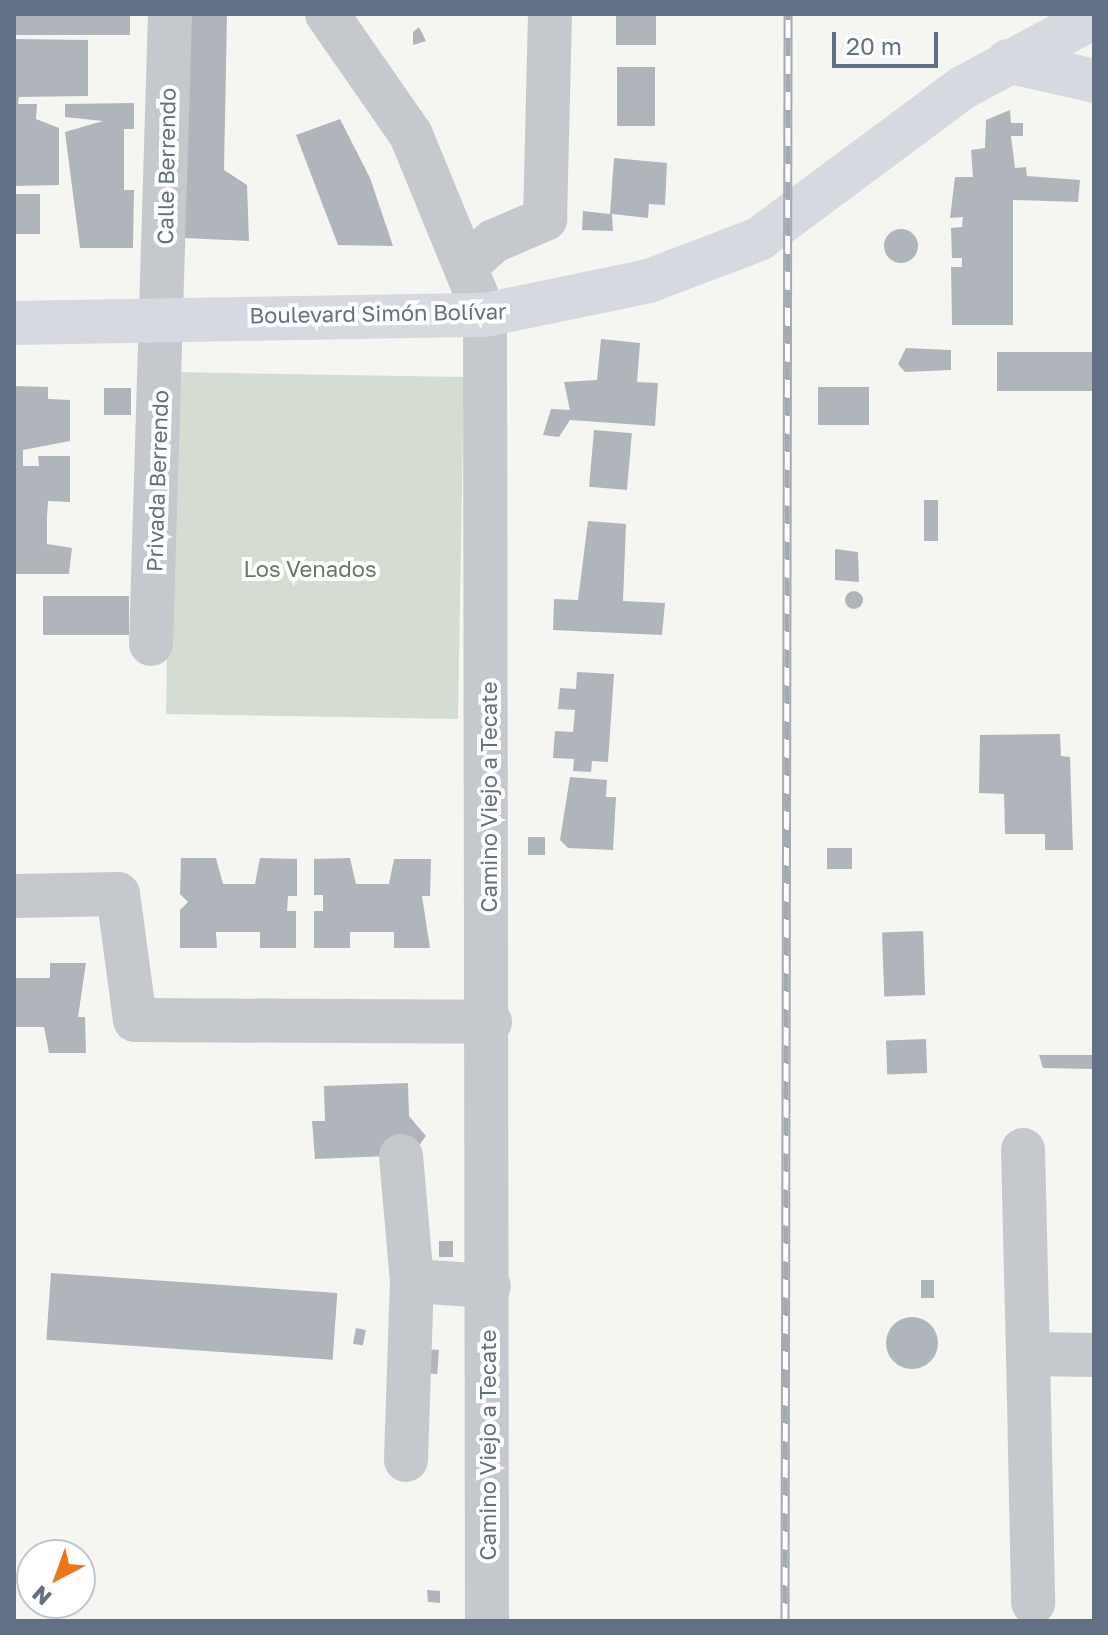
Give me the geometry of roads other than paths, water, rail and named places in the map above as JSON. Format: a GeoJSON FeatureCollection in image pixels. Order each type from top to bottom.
{"type":"FeatureCollection","features":[{"type":"Feature","properties":{"kind":"main road"},"geometry":{"type":"LineString","coordinates":[[964,87],[1036,14]]}},
{"type":"Feature","properties":{"kind":"main road","name":"Boulevard Simón Bolívar"},"geometry":{"type":"LineString","coordinates":[[14,323],[162,317],[485,315],[585,299],[759,239],[964,87],[1094,17]]}},
{"type":"Feature","properties":{"kind":"main road"},"geometry":{"type":"LineString","coordinates":[[1008,61],[1094,81]]}},
{"type":"Feature","properties":{"kind":"street","name":"Calle Berrendo"},"geometry":{"type":"LineString","coordinates":[[162,317],[170,14]]}},
{"type":"Feature","properties":{"kind":"street","name":"Camino Viejo a Tecate"},"geometry":{"type":"LineString","coordinates":[[327,14],[411,135],[485,315],[490,1022],[487,1621]]}},
{"type":"Feature","properties":{"kind":"street"},"geometry":{"type":"LineString","coordinates":[[467,265],[502,236],[545,219],[550,14]]}},
{"type":"Feature","properties":{"kind":"street","name":"Privada Berrendo"},"geometry":{"type":"LineString","coordinates":[[151,644],[162,317]]}},
{"type":"Feature","properties":{"kind":"street"},"geometry":{"type":"LineString","coordinates":[[14,896],[118,894],[135,1020],[490,1022]]}},
{"type":"Feature","properties":{"kind":"street"},"geometry":{"type":"LineString","coordinates":[[1023,1150],[1033,1603]]}},
{"type":"Feature","properties":{"kind":"street"},"geometry":{"type":"LineString","coordinates":[[401,1156],[412,1281],[406,1460]]}},
{"type":"Feature","properties":{"kind":"street"},"geometry":{"type":"LineString","coordinates":[[412,1281],[489,1286]]}},
{"type":"Feature","properties":{"kind":"street"},"geometry":{"type":"LineString","coordinates":[[1028,1354],[1094,1355]]}},
{"type":"Feature","properties":{"kind":"railway"},"geometry":{"type":"LineString","coordinates":[[785,1621],[788,14]]}},
{"type":"Feature","properties":{"kind":"park label","name":"Los Venados"},"geometry":{"type":"Point","coordinates":[310,569]}}]}
